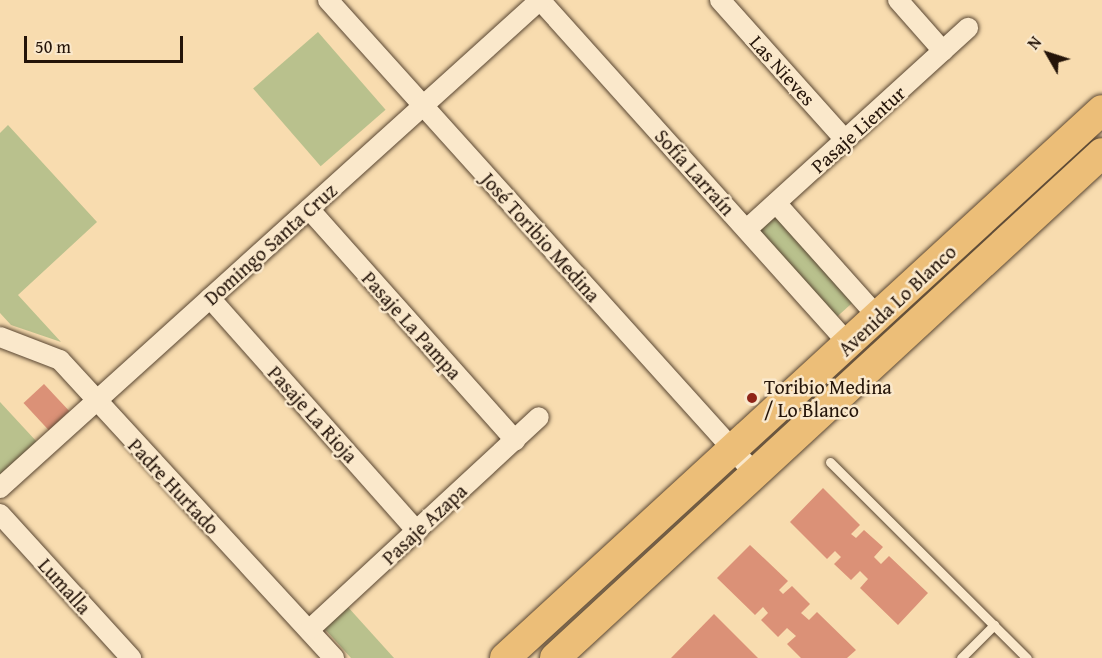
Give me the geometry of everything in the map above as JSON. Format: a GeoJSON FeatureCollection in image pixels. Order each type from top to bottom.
{"type":"FeatureCollection","features":[{"type":"Feature","properties":{"kind":"main road","name":"Avenida Lo Blanco"},"geometry":{"type":"LineString","coordinates":[[505,658],[1102,110]]}},
{"type":"Feature","properties":{"kind":"main road","name":"Avenida Lo Blanco"},"geometry":{"type":"LineString","coordinates":[[555,658],[1102,153]]}},
{"type":"Feature","properties":{"kind":"street","name":"José Toribio Medina"},"geometry":{"type":"LineString","coordinates":[[328,0],[754,474]]}},
{"type":"Feature","properties":{"kind":"street","name":"Domingo Santa Cruz"},"geometry":{"type":"LineString","coordinates":[[0,488],[540,0]]}},
{"type":"Feature","properties":{"kind":"street","name":"Sofía Larraín"},"geometry":{"type":"LineString","coordinates":[[540,0],[849,344]]}},
{"type":"Feature","properties":{"kind":"street","name":"Las Nieves"},"geometry":{"type":"LineString","coordinates":[[720,0],[846,140]]}},
{"type":"Feature","properties":{"kind":"street"},"geometry":{"type":"LineString","coordinates":[[898,0],[943,51]]}},
{"type":"Feature","properties":{"kind":"street","name":"Pasaje Lientur"},"geometry":{"type":"LineString","coordinates":[[747,229],[968,28]]}},
{"type":"Feature","properties":{"kind":"street"},"geometry":{"type":"LineString","coordinates":[[776,203],[878,317]]}},
{"type":"Feature","properties":{"kind":"street","name":"Pasaje La Pampa"},"geometry":{"type":"LineString","coordinates":[[309,209],[515,440]]}},
{"type":"Feature","properties":{"kind":"street","name":"Pasaje La Rioja"},"geometry":{"type":"LineString","coordinates":[[210,298],[417,531]]}},
{"type":"Feature","properties":{"kind":"street","name":"Padre Hurtado"},"geometry":{"type":"LineString","coordinates":[[0,338],[16,347],[54,356],[334,658]]}},
{"type":"Feature","properties":{"kind":"street","name":"Pasaje Azapa"},"geometry":{"type":"LineString","coordinates":[[309,630],[539,417]]}},
{"type":"Feature","properties":{"kind":"street","name":"Lumalla"},"geometry":{"type":"LineString","coordinates":[[0,514],[131,658]]}},
{"type":"Feature","properties":{"kind":"lane"},"geometry":{"type":"LineString","coordinates":[[830,462],[1027,658]]}},
{"type":"Feature","properties":{"kind":"lane"},"geometry":{"type":"LineString","coordinates":[[961,658],[994,625]]}},
{"type":"Feature","properties":{"kind":"green space"},"geometry":{"type":"Polygon","coordinates":[[[318,32],[386,110],[321,166],[253,88],[318,32]]]}},
{"type":"Feature","properties":{"kind":"green space"},"geometry":{"type":"Polygon","coordinates":[[[8,125],[97,222],[18,295],[61,342],[11,325],[0,313],[0,133],[8,125]]]}},
{"type":"Feature","properties":{"kind":"green space"},"geometry":{"type":"Polygon","coordinates":[[[775,211],[855,300],[835,318],[755,229],[775,211]]]}},
{"type":"Feature","properties":{"kind":"green space"},"geometry":{"type":"Polygon","coordinates":[[[0,402],[37,442],[0,476],[0,402]]]}},
{"type":"Feature","properties":{"kind":"green space"},"geometry":{"type":"Polygon","coordinates":[[[347,606],[394,658],[351,658],[323,627],[347,606]]]}},
{"type":"Feature","properties":{"kind":"building"},"geometry":{"type":"Polygon","coordinates":[[[44,384],[69,411],[49,430],[24,403],[44,384]]]}},
{"type":"Feature","properties":{"kind":"building"},"geometry":{"type":"Polygon","coordinates":[[[823,488],[860,525],[851,534],[856,538],[864,530],[883,547],[874,557],[881,564],[889,556],[928,593],[898,625],[860,588],[868,579],[860,571],[851,580],[834,564],[841,557],[835,551],[827,559],[790,522],[823,488]]]}},
{"type":"Feature","properties":{"kind":"building"},"geometry":{"type":"Polygon","coordinates":[[[750,545],[788,581],[779,590],[783,594],[792,586],[810,604],[801,613],[809,620],[817,612],[856,650],[847,658],[801,658],[787,644],[796,636],[787,628],[778,637],[761,620],[768,613],[763,607],[755,615],[717,578],[750,545]]]}},
{"type":"Feature","properties":{"kind":"building"},"geometry":{"type":"Polygon","coordinates":[[[714,614],[758,658],[671,658],[714,614]]]}},
{"type":"Feature","properties":{"kind":"place","name":"Toribio Medina / Lo Blanco"},"geometry":{"type":"Point","coordinates":[752,398]}}]}
